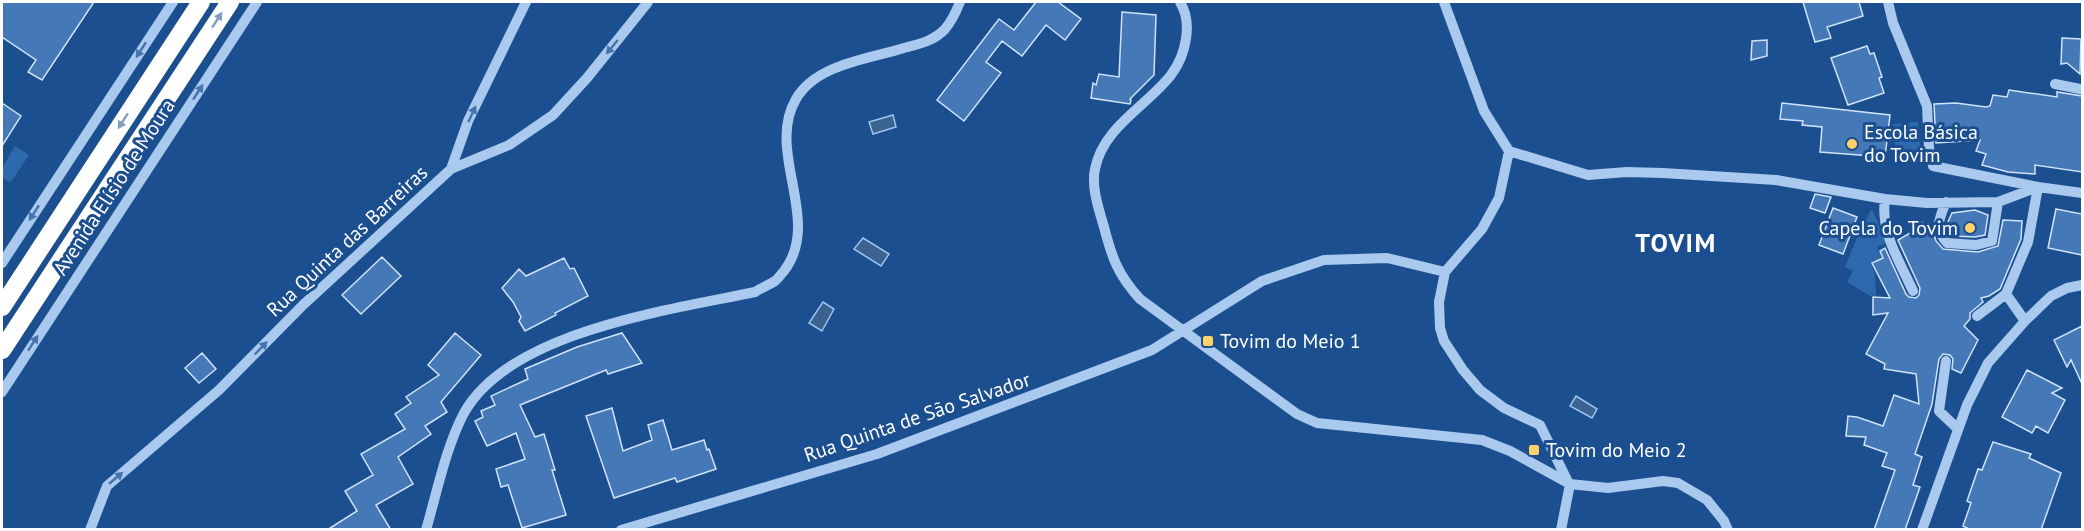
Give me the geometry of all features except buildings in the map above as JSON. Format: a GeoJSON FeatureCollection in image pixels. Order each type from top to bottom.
{"type":"FeatureCollection","features":[{"type":"Feature","properties":{"kind":"highway"},"geometry":{"type":"LineString","coordinates":[[2,306],[201,2]]}},
{"type":"Feature","properties":{"kind":"highway"},"geometry":{"type":"LineString","coordinates":[[2,350],[230,2]]}},
{"type":"Feature","properties":{"kind":"street"},"geometry":{"type":"LineString","coordinates":[[2,263],[173,2]]}},
{"type":"Feature","properties":{"kind":"street","name":"Avenida Elísio de Moura"},"geometry":{"type":"LineString","coordinates":[[2,392],[257,2]]}},
{"type":"Feature","properties":{"kind":"street"},"geometry":{"type":"LineString","coordinates":[[451,169],[468,121],[526,2]]}},
{"type":"Feature","properties":{"kind":"street","name":"Rua Quinta das Barreiras"},"geometry":{"type":"LineString","coordinates":[[90,530],[107,486],[219,390],[303,305],[451,169],[509,145],[553,115],[587,78],[648,2]]}},
{"type":"Feature","properties":{"kind":"street"},"geometry":{"type":"LineString","coordinates":[[426,530],[453,440],[464,414],[477,394],[498,374],[522,358],[602,325],[755,292],[777,280],[790,263],[796,246],[798,227],[786,139],[787,122],[795,101],[805,86],[838,67],[928,42],[944,30],[955,15],[960,2]]}},
{"type":"Feature","properties":{"kind":"street"},"geometry":{"type":"LineString","coordinates":[[1180,2],[1187,25],[1186,40],[1180,59],[1172,74],[1105,142],[1094,170],[1100,213],[1112,260],[1125,282],[1140,299],[1297,414],[1317,423],[1482,440],[1570,484],[1608,488],[1663,480],[1678,483],[1707,500],[1724,520],[1728,530]]}},
{"type":"Feature","properties":{"kind":"street"},"geometry":{"type":"LineString","coordinates":[[1444,2],[1484,111],[1509,152],[1588,175],[1627,172],[1776,180],[1885,199],[1998,202],[2037,187]]}},
{"type":"Feature","properties":{"kind":"street"},"geometry":{"type":"LineString","coordinates":[[1888,2],[1893,23],[1927,106],[1929,148],[1933,166],[2037,187],[2082,193]]}},
{"type":"Feature","properties":{"kind":"street"},"geometry":{"type":"LineString","coordinates":[[2055,84],[2080,89]]}},
{"type":"Feature","properties":{"kind":"street"},"geometry":{"type":"LineString","coordinates":[[1509,152],[1499,198],[1482,229],[1445,272],[1439,302],[1440,327],[1444,342],[1480,390],[1504,408],[1540,425],[1570,484],[1561,530]]}},
{"type":"Feature","properties":{"kind":"street"},"geometry":{"type":"LineString","coordinates":[[1977,316],[2006,294],[2028,242],[2037,187]]}},
{"type":"Feature","properties":{"kind":"street"},"geometry":{"type":"LineString","coordinates":[[1885,199],[1883,211],[1885,229],[1913,291]]}},
{"type":"Feature","properties":{"kind":"street"},"geometry":{"type":"LineString","coordinates":[[1946,202],[1938,226],[1940,235],[1947,243],[1976,245],[1992,241],[1998,202]]}},
{"type":"Feature","properties":{"kind":"street","name":"Rua Quinta de São Salvador"},"geometry":{"type":"LineString","coordinates":[[621,530],[877,454],[1152,350],[1262,281],[1324,260],[1387,258],[1445,272]]}},
{"type":"Feature","properties":{"kind":"street"},"geometry":{"type":"LineString","coordinates":[[1922,530],[1966,405],[1988,363],[2050,296],[2067,288],[2082,285]]}},
{"type":"Feature","properties":{"kind":"street"},"geometry":{"type":"LineString","coordinates":[[2006,294],[2025,321]]}},
{"type":"Feature","properties":{"kind":"street"},"geometry":{"type":"LineString","coordinates":[[1946,362],[1939,411],[1958,429]]}},
{"type":"Feature","properties":{"kind":"shaded area"},"geometry":{"type":"Polygon","coordinates":[[[893,115],[896,127],[873,134],[869,122],[893,115]]]}},
{"type":"Feature","properties":{"kind":"shaded area"},"geometry":{"type":"Polygon","coordinates":[[[1918,122],[1921,156],[1896,159],[1893,124],[1918,122]]]}},
{"type":"Feature","properties":{"kind":"shaded area"},"geometry":{"type":"Polygon","coordinates":[[[15,146],[29,155],[10,183],[2,177],[2,168],[15,146]]]}},
{"type":"Feature","properties":{"kind":"shaded area"},"geometry":{"type":"Polygon","coordinates":[[[1871,210],[1886,243],[1877,247],[1882,258],[1871,263],[1875,274],[1876,296],[1872,295],[1872,297],[1847,282],[1853,271],[1845,267],[1871,210]]]}},
{"type":"Feature","properties":{"kind":"shaded area"},"geometry":{"type":"Polygon","coordinates":[[[863,238],[889,254],[881,266],[854,249],[863,238]]]}},
{"type":"Feature","properties":{"kind":"shaded area"},"geometry":{"type":"Polygon","coordinates":[[[823,302],[834,309],[822,331],[809,323],[823,302]]]}},
{"type":"Feature","properties":{"kind":"shaded area"},"geometry":{"type":"Polygon","coordinates":[[[1576,396],[1597,409],[1592,418],[1570,406],[1576,396]]]}},
{"type":"Feature","properties":{"kind":"place","name":"Escola Básica do Tovim"},"geometry":{"type":"Point","coordinates":[1852,144]}},
{"type":"Feature","properties":{"kind":"place","name":"Capela do Tovim"},"geometry":{"type":"Point","coordinates":[1970,228]}},
{"type":"Feature","properties":{"kind":"place","name":"Tovim do Meio 1"},"geometry":{"type":"Point","coordinates":[1208,341]}},
{"type":"Feature","properties":{"kind":"place","name":"Tovim do Meio 2"},"geometry":{"type":"Point","coordinates":[1534,450]}},
{"type":"Feature","properties":{"kind":"district","name":"TOVIM"},"geometry":{"type":"Point","coordinates":[1676,242]}}]}
